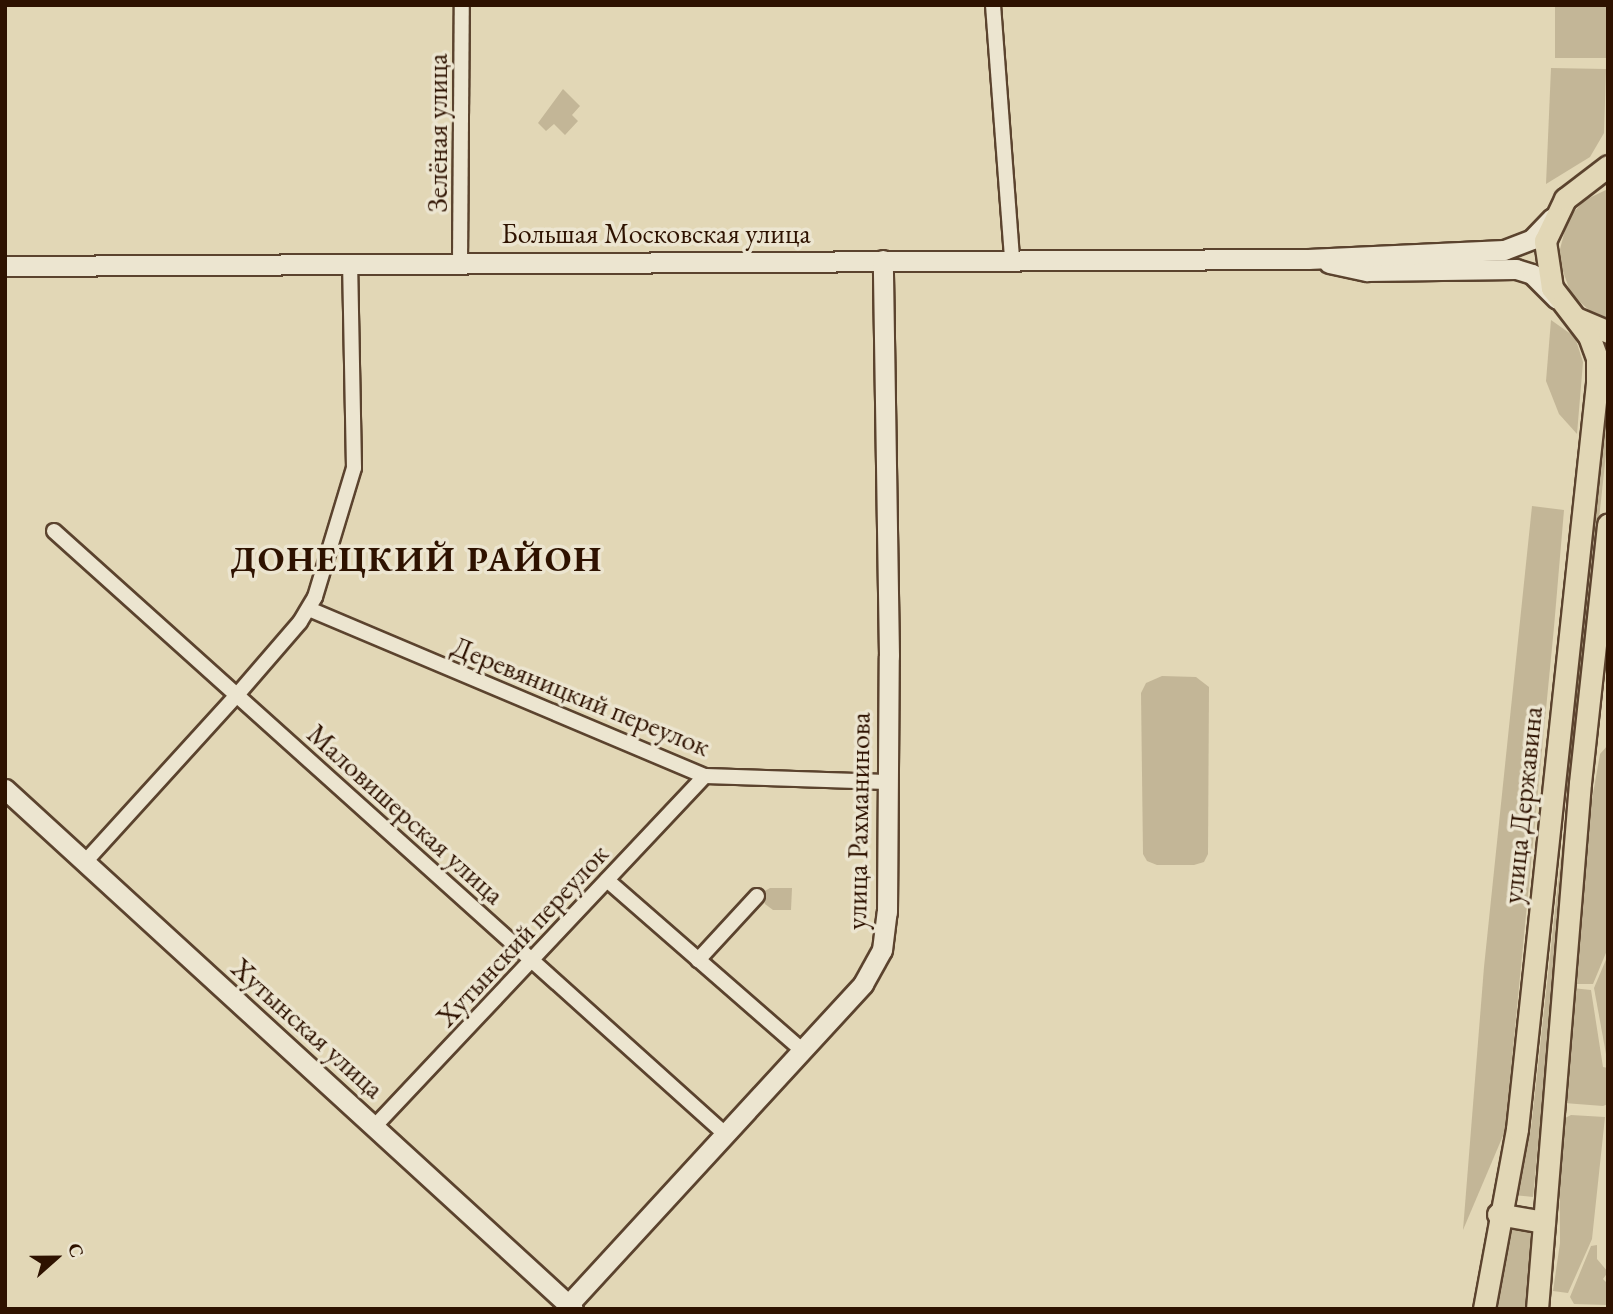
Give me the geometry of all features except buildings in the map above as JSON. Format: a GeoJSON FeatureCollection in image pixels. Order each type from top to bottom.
{"type":"FeatureCollection","features":[{"type":"Feature","properties":{"kind":"main road","name":"улица Державина"},"geometry":{"type":"LineString","coordinates":[[1483,1309],[1498,1214],[1517,1129],[1597,383],[1597,358],[1589,337],[1565,308],[1544,257],[1556,211],[1577,189],[1608,166]]}},
{"type":"Feature","properties":{"kind":"main road","name":"улица Державина"},"geometry":{"type":"LineString","coordinates":[[1577,189],[1608,176]]}},
{"type":"Feature","properties":{"kind":"main road"},"geometry":{"type":"LineString","coordinates":[[1565,308],[1608,332]]}},
{"type":"Feature","properties":{"kind":"main road","name":"улица Державина"},"geometry":{"type":"LineString","coordinates":[[1537,1309],[1580,783],[1602,635],[1608,525]]}},
{"type":"Feature","properties":{"kind":"main road"},"geometry":{"type":"LineString","coordinates":[[1553,781],[1580,783]]}},
{"type":"Feature","properties":{"kind":"main road"},"geometry":{"type":"LineString","coordinates":[[1498,1214],[1544,1222]]}},
{"type":"Feature","properties":{"kind":"street","name":"Зелёная улица"},"geometry":{"type":"LineString","coordinates":[[460,262],[462,5]]}},
{"type":"Feature","properties":{"kind":"street"},"geometry":{"type":"LineString","coordinates":[[993,5],[1012,258]]}},
{"type":"Feature","properties":{"kind":"street","name":"Большая Московская улица"},"geometry":{"type":"LineString","coordinates":[[5,266],[1012,258],[1308,259],[1504,250],[1532,239],[1556,211]]}},
{"type":"Feature","properties":{"kind":"street","name":"Большая Московская улица"},"geometry":{"type":"LineString","coordinates":[[1308,259],[1367,271],[1516,269],[1532,274],[1565,308]]}},
{"type":"Feature","properties":{"kind":"street","name":"улица Рахманинова"},"geometry":{"type":"LineString","coordinates":[[570,1307],[724,1134],[863,984],[882,950],[886,925],[887,782],[883,260]]}},
{"type":"Feature","properties":{"kind":"street"},"geometry":{"type":"LineString","coordinates":[[84,863],[237,695],[309,609],[354,468],[349,262]]}},
{"type":"Feature","properties":{"kind":"street","name":"Маловишерская улица"},"geometry":{"type":"LineString","coordinates":[[54,531],[724,1134]]}},
{"type":"Feature","properties":{"kind":"street","name":"Деревяницкий переулок"},"geometry":{"type":"LineString","coordinates":[[309,609],[705,776],[887,782]]}},
{"type":"Feature","properties":{"kind":"street","name":"Хутынский переулок"},"geometry":{"type":"LineString","coordinates":[[374,1127],[705,776]]}},
{"type":"Feature","properties":{"kind":"street","name":"Хутынская улица"},"geometry":{"type":"LineString","coordinates":[[5,789],[570,1307]]}},
{"type":"Feature","properties":{"kind":"street"},"geometry":{"type":"LineString","coordinates":[[607,880],[802,1050]]}},
{"type":"Feature","properties":{"kind":"street"},"geometry":{"type":"LineString","coordinates":[[698,960],[757,897]]}},
{"type":"Feature","properties":{"kind":"shaded area"},"geometry":{"type":"Polygon","coordinates":[[[1555,5],[1608,5],[1608,58],[1555,58],[1555,5]]]}},
{"type":"Feature","properties":{"kind":"shaded area"},"geometry":{"type":"Polygon","coordinates":[[[1551,68],[1606,69],[1604,133],[1590,157],[1546,184],[1551,68]]]}},
{"type":"Feature","properties":{"kind":"shaded area"},"geometry":{"type":"Polygon","coordinates":[[[563,89],[580,106],[572,115],[578,121],[565,135],[554,124],[546,131],[538,123],[563,89]]]}},
{"type":"Feature","properties":{"kind":"shaded area"},"geometry":{"type":"Polygon","coordinates":[[[1608,189],[1608,318],[1590,311],[1571,294],[1558,257],[1568,218],[1585,200],[1608,189]]]}},
{"type":"Feature","properties":{"kind":"shaded area"},"geometry":{"type":"Polygon","coordinates":[[[1551,320],[1575,337],[1583,362],[1577,434],[1559,414],[1546,381],[1551,320]]]}},
{"type":"Feature","properties":{"kind":"shaded area"},"geometry":{"type":"Polygon","coordinates":[[[1608,367],[1608,435],[1573,763],[1569,761],[1608,367]]]}},
{"type":"Feature","properties":{"kind":"shaded area"},"geometry":{"type":"Polygon","coordinates":[[[1532,506],[1564,510],[1554,627],[1505,1131],[1463,1230],[1484,967],[1532,506]]]}},
{"type":"Feature","properties":{"kind":"shaded area"},"geometry":{"type":"Polygon","coordinates":[[[1162,676],[1196,677],[1209,687],[1208,854],[1204,862],[1194,865],[1157,865],[1147,861],[1143,854],[1141,693],[1146,683],[1162,676]]]}},
{"type":"Feature","properties":{"kind":"shaded area"},"geometry":{"type":"Polygon","coordinates":[[[1608,745],[1608,948],[1593,984],[1572,984],[1590,811],[1600,754],[1608,745]]]}},
{"type":"Feature","properties":{"kind":"shaded area"},"geometry":{"type":"Polygon","coordinates":[[[1568,792],[1572,794],[1533,1197],[1513,1195],[1531,1129],[1568,792]]]}},
{"type":"Feature","properties":{"kind":"shaded area"},"geometry":{"type":"Polygon","coordinates":[[[770,888],[792,888],[791,910],[773,910],[765,904],[763,892],[770,888]]]}},
{"type":"Feature","properties":{"kind":"shaded area"},"geometry":{"type":"Polygon","coordinates":[[[1608,955],[1608,1065],[1594,988],[1608,955]]]}},
{"type":"Feature","properties":{"kind":"shaded area"},"geometry":{"type":"Polygon","coordinates":[[[1572,988],[1591,990],[1603,1067],[1608,1068],[1608,1104],[1603,1106],[1564,1103],[1572,988]]]}},
{"type":"Feature","properties":{"kind":"shaded area"},"geometry":{"type":"Polygon","coordinates":[[[1571,1115],[1605,1117],[1592,1239],[1568,1293],[1553,1291],[1560,1243],[1559,1121],[1571,1115]]]}},
{"type":"Feature","properties":{"kind":"shaded area"},"geometry":{"type":"Polygon","coordinates":[[[1504,1221],[1532,1229],[1525,1309],[1491,1309],[1504,1221]]]}},
{"type":"Feature","properties":{"kind":"shaded area"},"geometry":{"type":"Polygon","coordinates":[[[1597,1245],[1597,1259],[1608,1272],[1603,1279],[1608,1284],[1608,1305],[1574,1304],[1570,1297],[1591,1246],[1597,1245]]]}},
{"type":"Feature","properties":{"kind":"district","name":"ДОНЕЦКИЙ РАЙОН"},"geometry":{"type":"Point","coordinates":[417,559]}}]}
